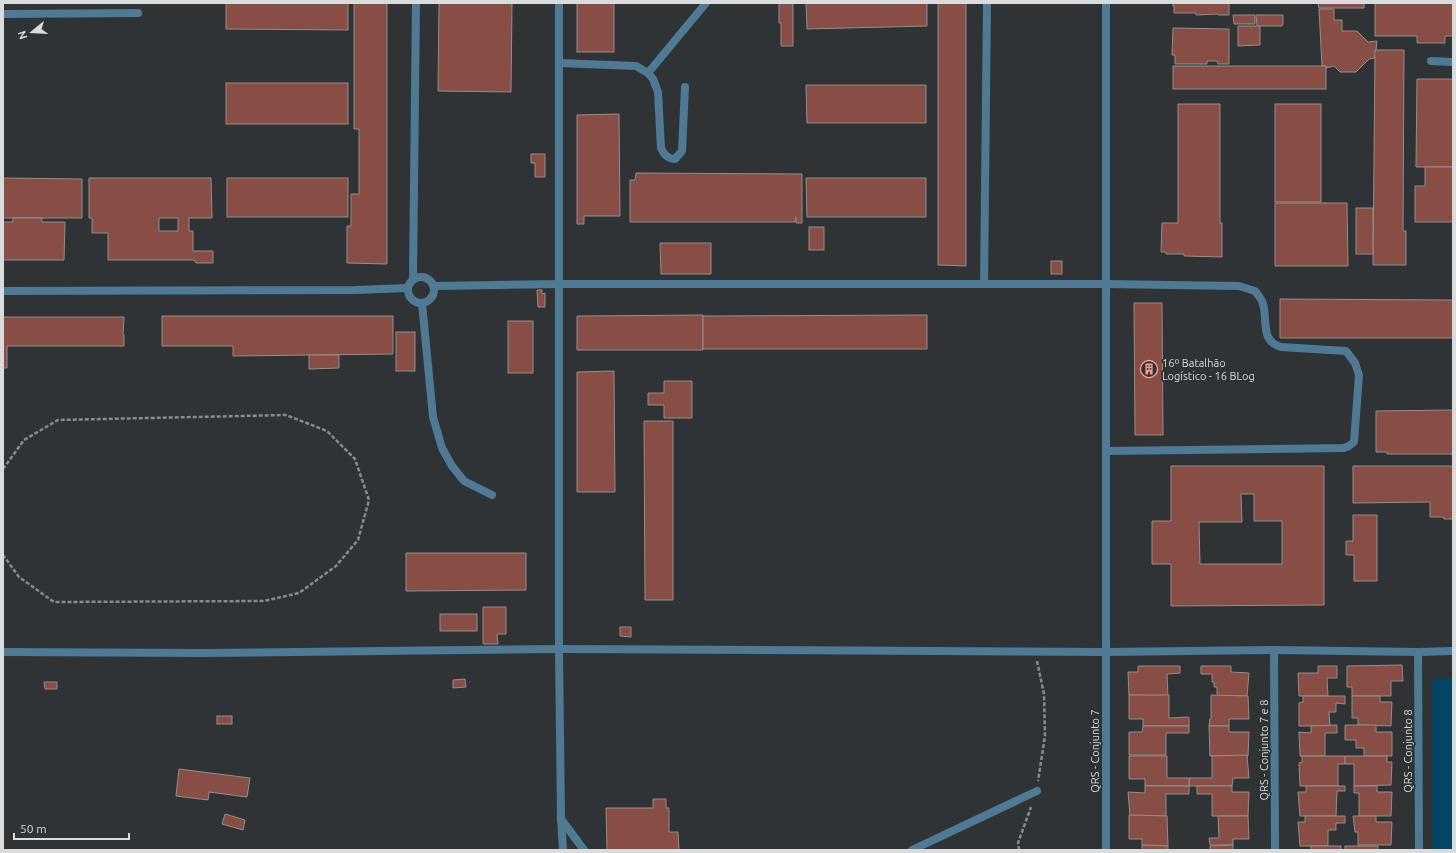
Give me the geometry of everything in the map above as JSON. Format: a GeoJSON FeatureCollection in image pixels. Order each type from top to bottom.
{"type":"FeatureCollection","features":[{"type":"Feature","properties":{"kind":"street"},"geometry":{"type":"LineString","coordinates":[[413,279],[416,3]]}},
{"type":"Feature","properties":{"kind":"street"},"geometry":{"type":"LineString","coordinates":[[559,3],[559,649],[562,850]]}},
{"type":"Feature","properties":{"kind":"street"},"geometry":{"type":"LineString","coordinates":[[648,73],[706,3]]}},
{"type":"Feature","properties":{"kind":"street"},"geometry":{"type":"LineString","coordinates":[[984,284],[987,3]]}},
{"type":"Feature","properties":{"kind":"street","name":"QRS - Conjunto 7"},"geometry":{"type":"LineString","coordinates":[[1106,3],[1106,850]]}},
{"type":"Feature","properties":{"kind":"street"},"geometry":{"type":"LineString","coordinates":[[3,14],[138,13]]}},
{"type":"Feature","properties":{"kind":"street"},"geometry":{"type":"LineString","coordinates":[[1431,61],[1453,62]]}},
{"type":"Feature","properties":{"kind":"street"},"geometry":{"type":"LineString","coordinates":[[559,63],[636,66],[648,73],[653,79],[658,92],[661,148],[670,159],[675,160],[682,151],[685,87]]}},
{"type":"Feature","properties":{"kind":"street"},"geometry":{"type":"LineString","coordinates":[[423,276],[434,286],[432,298],[428,302],[422,304],[416,303],[408,294],[407,288],[409,283],[418,277],[423,276]]}},
{"type":"Feature","properties":{"kind":"street"},"geometry":{"type":"LineString","coordinates":[[434,286],[560,284],[1106,284],[1239,286],[1255,291],[1263,304],[1266,334],[1275,345],[1281,347],[1346,351],[1355,363],[1358,375],[1354,442],[1344,448],[1106,451]]}},
{"type":"Feature","properties":{"kind":"street"},"geometry":{"type":"LineString","coordinates":[[3,291],[356,290],[407,288]]}},
{"type":"Feature","properties":{"kind":"street"},"geometry":{"type":"LineString","coordinates":[[422,304],[433,417],[442,448],[452,466],[464,480],[492,495]]}},
{"type":"Feature","properties":{"kind":"street"},"geometry":{"type":"LineString","coordinates":[[3,652],[202,653],[559,649],[1106,652],[1274,650],[1453,651]]}},
{"type":"Feature","properties":{"kind":"street","name":"QRS - Conjunto 7 e 8"},"geometry":{"type":"LineString","coordinates":[[1274,650],[1275,850]]}},
{"type":"Feature","properties":{"kind":"street","name":"QRS - Conjunto 8"},"geometry":{"type":"LineString","coordinates":[[1418,652],[1419,850]]}},
{"type":"Feature","properties":{"kind":"street"},"geometry":{"type":"LineString","coordinates":[[912,850],[1037,791]]}},
{"type":"Feature","properties":{"kind":"street"},"geometry":{"type":"LineString","coordinates":[[561,819],[584,850]]}},
{"type":"Feature","properties":{"kind":"path"},"geometry":{"type":"LineString","coordinates":[[3,469],[24,440],[58,420],[286,415],[327,431],[355,459],[369,500],[358,540],[336,566],[299,593],[264,601],[54,602],[19,577],[3,555]]}},
{"type":"Feature","properties":{"kind":"path"},"geometry":{"type":"LineString","coordinates":[[1019,850],[1018,844],[1037,791],[1045,736],[1044,694],[1035,651]]}},
{"type":"Feature","properties":{"kind":"shaded area"},"geometry":{"type":"Polygon","coordinates":[[[1432,678],[1453,678],[1453,850],[1432,850],[1432,678]]]}},
{"type":"Feature","properties":{"kind":"building"},"geometry":{"type":"Polygon","coordinates":[[[226,3],[348,3],[348,30],[226,29],[226,3]]]}},
{"type":"Feature","properties":{"kind":"building"},"geometry":{"type":"Polygon","coordinates":[[[354,3],[387,3],[387,264],[347,263],[347,226],[351,226],[351,194],[359,194],[359,129],[354,129],[354,3]]]}},
{"type":"Feature","properties":{"kind":"building"},"geometry":{"type":"Polygon","coordinates":[[[439,3],[512,3],[511,92],[438,91],[439,3]]]}},
{"type":"Feature","properties":{"kind":"building"},"geometry":{"type":"Polygon","coordinates":[[[577,3],[614,3],[614,52],[577,52],[577,3]]]}},
{"type":"Feature","properties":{"kind":"building"},"geometry":{"type":"Polygon","coordinates":[[[779,3],[793,3],[793,46],[781,46],[779,3]]]}},
{"type":"Feature","properties":{"kind":"building"},"geometry":{"type":"Polygon","coordinates":[[[806,3],[927,3],[927,26],[807,29],[806,3]]]}},
{"type":"Feature","properties":{"kind":"building"},"geometry":{"type":"Polygon","coordinates":[[[938,3],[966,3],[966,266],[938,265],[938,3]]]}},
{"type":"Feature","properties":{"kind":"building"},"geometry":{"type":"Polygon","coordinates":[[[1173,3],[1229,3],[1229,15],[1174,13],[1173,3]]]}},
{"type":"Feature","properties":{"kind":"building"},"geometry":{"type":"Polygon","coordinates":[[[1318,3],[1364,3],[1364,8],[1319,8],[1318,3]]]}},
{"type":"Feature","properties":{"kind":"building"},"geometry":{"type":"Polygon","coordinates":[[[1375,3],[1453,3],[1453,36],[1445,36],[1445,43],[1417,43],[1417,36],[1375,36],[1375,3]]]}},
{"type":"Feature","properties":{"kind":"building"},"geometry":{"type":"Polygon","coordinates":[[[1319,9],[1334,9],[1334,20],[1342,20],[1342,31],[1357,31],[1368,42],[1377,41],[1375,58],[1369,59],[1356,72],[1340,72],[1334,66],[1326,68],[1326,66],[1322,66],[1319,9]]]}},
{"type":"Feature","properties":{"kind":"building"},"geometry":{"type":"Polygon","coordinates":[[[1233,15],[1255,15],[1255,24],[1234,24],[1233,15]]]}},
{"type":"Feature","properties":{"kind":"building"},"geometry":{"type":"Polygon","coordinates":[[[1256,15],[1283,15],[1283,24],[1282,26],[1257,26],[1256,15]]]}},
{"type":"Feature","properties":{"kind":"building"},"geometry":{"type":"Polygon","coordinates":[[[1238,26],[1260,26],[1260,45],[1238,46],[1238,26]]]}},
{"type":"Feature","properties":{"kind":"building"},"geometry":{"type":"Polygon","coordinates":[[[1173,28],[1229,29],[1229,64],[1218,64],[1217,61],[1207,61],[1207,64],[1175,64],[1175,55],[1172,55],[1173,28]]]}},
{"type":"Feature","properties":{"kind":"building"},"geometry":{"type":"Polygon","coordinates":[[[1375,50],[1404,50],[1403,231],[1406,231],[1406,265],[1373,265],[1375,50]]]}},
{"type":"Feature","properties":{"kind":"building"},"geometry":{"type":"Polygon","coordinates":[[[1173,66],[1326,66],[1326,89],[1173,89],[1173,66]]]}},
{"type":"Feature","properties":{"kind":"building"},"geometry":{"type":"Polygon","coordinates":[[[1417,79],[1453,79],[1453,167],[1416,167],[1417,79]]]}},
{"type":"Feature","properties":{"kind":"building"},"geometry":{"type":"Polygon","coordinates":[[[226,83],[348,83],[348,124],[226,124],[226,83]]]}},
{"type":"Feature","properties":{"kind":"building"},"geometry":{"type":"Polygon","coordinates":[[[806,85],[926,85],[926,123],[807,123],[806,85]]]}},
{"type":"Feature","properties":{"kind":"building"},"geometry":{"type":"Polygon","coordinates":[[[1178,104],[1220,104],[1220,223],[1222,223],[1222,257],[1184,256],[1184,254],[1166,254],[1166,252],[1161,252],[1162,223],[1178,223],[1178,104]]]}},
{"type":"Feature","properties":{"kind":"building"},"geometry":{"type":"Polygon","coordinates":[[[1275,104],[1321,104],[1321,202],[1275,202],[1275,104]]]}},
{"type":"Feature","properties":{"kind":"building"},"geometry":{"type":"Polygon","coordinates":[[[619,114],[620,216],[584,216],[584,224],[577,224],[577,115],[619,114]]]}},
{"type":"Feature","properties":{"kind":"building"},"geometry":{"type":"Polygon","coordinates":[[[531,154],[545,154],[545,177],[535,177],[535,163],[531,163],[531,154]]]}},
{"type":"Feature","properties":{"kind":"building"},"geometry":{"type":"Polygon","coordinates":[[[1425,167],[1453,167],[1453,222],[1415,222],[1415,186],[1425,186],[1425,167]]]}},
{"type":"Feature","properties":{"kind":"building"},"geometry":{"type":"Polygon","coordinates":[[[636,173],[802,174],[802,223],[796,223],[796,217],[795,222],[630,222],[630,180],[635,180],[636,173]]]}},
{"type":"Feature","properties":{"kind":"building"},"geometry":{"type":"Polygon","coordinates":[[[3,178],[82,179],[82,218],[3,218],[3,178]]]}},
{"type":"Feature","properties":{"kind":"building"},"geometry":{"type":"Polygon","coordinates":[[[89,178],[211,178],[212,218],[189,218],[189,231],[193,231],[193,251],[213,251],[213,263],[196,263],[193,260],[108,260],[108,233],[92,233],[92,218],[89,218],[89,178]],[[159,218],[159,231],[178,231],[178,218],[159,218]]]}},
{"type":"Feature","properties":{"kind":"building"},"geometry":{"type":"Polygon","coordinates":[[[227,178],[348,178],[348,217],[227,217],[227,178]]]}},
{"type":"Feature","properties":{"kind":"building"},"geometry":{"type":"Polygon","coordinates":[[[806,178],[926,178],[926,217],[807,217],[806,178]]]}},
{"type":"Feature","properties":{"kind":"building"},"geometry":{"type":"Polygon","coordinates":[[[1275,203],[1347,203],[1348,266],[1275,266],[1275,203]]]}},
{"type":"Feature","properties":{"kind":"building"},"geometry":{"type":"Polygon","coordinates":[[[1356,208],[1373,208],[1373,254],[1356,254],[1356,208]]]}},
{"type":"Feature","properties":{"kind":"building"},"geometry":{"type":"Polygon","coordinates":[[[13,218],[42,218],[42,222],[65,222],[64,260],[3,260],[3,222],[13,222],[13,218]]]}},
{"type":"Feature","properties":{"kind":"building"},"geometry":{"type":"Polygon","coordinates":[[[809,227],[824,227],[824,250],[809,250],[809,227]]]}},
{"type":"Feature","properties":{"kind":"building"},"geometry":{"type":"Polygon","coordinates":[[[660,243],[711,243],[711,274],[661,274],[660,243]]]}},
{"type":"Feature","properties":{"kind":"building"},"geometry":{"type":"Polygon","coordinates":[[[1051,261],[1062,261],[1062,274],[1051,274],[1051,261]]]}},
{"type":"Feature","properties":{"kind":"building"},"geometry":{"type":"Polygon","coordinates":[[[537,290],[542,290],[542,294],[545,293],[545,307],[538,307],[537,290]]]}},
{"type":"Feature","properties":{"kind":"building"},"geometry":{"type":"Polygon","coordinates":[[[1280,299],[1453,300],[1453,338],[1280,338],[1280,299]]]}},
{"type":"Feature","properties":{"kind":"building","name":"16º Batalhão Logístico - 16 BLog"},"geometry":{"type":"Polygon","coordinates":[[[1134,303],[1162,303],[1163,435],[1135,435],[1134,303]]]}},
{"type":"Feature","properties":{"kind":"building"},"geometry":{"type":"Polygon","coordinates":[[[703,315],[703,350],[577,350],[577,316],[703,315]]]}},
{"type":"Feature","properties":{"kind":"building"},"geometry":{"type":"Polygon","coordinates":[[[927,315],[927,349],[703,349],[703,316],[927,315]]]}},
{"type":"Feature","properties":{"kind":"building"},"geometry":{"type":"Polygon","coordinates":[[[162,316],[393,316],[393,354],[233,356],[233,346],[162,346],[162,316]]]}},
{"type":"Feature","properties":{"kind":"building"},"geometry":{"type":"Polygon","coordinates":[[[3,317],[124,317],[124,346],[7,346],[7,368],[3,368],[3,317]]]}},
{"type":"Feature","properties":{"kind":"building"},"geometry":{"type":"Polygon","coordinates":[[[508,321],[533,321],[533,373],[508,373],[508,321]]]}},
{"type":"Feature","properties":{"kind":"building"},"geometry":{"type":"Polygon","coordinates":[[[396,332],[415,332],[415,371],[396,371],[396,332]]]}},
{"type":"Feature","properties":{"kind":"building"},"geometry":{"type":"Polygon","coordinates":[[[309,355],[339,355],[339,368],[309,369],[309,355]]]}},
{"type":"Feature","properties":{"kind":"building"},"geometry":{"type":"Polygon","coordinates":[[[614,371],[615,492],[577,492],[577,372],[614,371]]]}},
{"type":"Feature","properties":{"kind":"building"},"geometry":{"type":"Polygon","coordinates":[[[664,381],[692,381],[692,418],[664,418],[664,405],[648,405],[648,393],[664,393],[664,381]]]}},
{"type":"Feature","properties":{"kind":"building"},"geometry":{"type":"Polygon","coordinates":[[[1453,410],[1453,458],[1452,454],[1387,454],[1387,452],[1376,452],[1376,411],[1453,410]]]}},
{"type":"Feature","properties":{"kind":"building"},"geometry":{"type":"Polygon","coordinates":[[[644,421],[673,421],[673,600],[645,600],[644,421]]]}},
{"type":"Feature","properties":{"kind":"building"},"geometry":{"type":"Polygon","coordinates":[[[1171,466],[1324,466],[1324,605],[1171,606],[1171,564],[1152,564],[1152,521],[1171,521],[1171,466]],[[1241,494],[1242,522],[1199,522],[1200,564],[1282,564],[1282,521],[1254,521],[1254,494],[1241,494]]]}},
{"type":"Feature","properties":{"kind":"building"},"geometry":{"type":"Polygon","coordinates":[[[1353,466],[1453,466],[1453,519],[1430,517],[1430,502],[1353,503],[1353,466]]]}},
{"type":"Feature","properties":{"kind":"building"},"geometry":{"type":"Polygon","coordinates":[[[1353,515],[1377,515],[1377,581],[1354,581],[1354,555],[1346,555],[1346,541],[1353,541],[1353,515]]]}},
{"type":"Feature","properties":{"kind":"building"},"geometry":{"type":"Polygon","coordinates":[[[406,553],[526,553],[526,590],[406,591],[406,553]]]}},
{"type":"Feature","properties":{"kind":"building"},"geometry":{"type":"Polygon","coordinates":[[[483,607],[506,607],[506,634],[497,634],[498,644],[483,644],[483,607]]]}},
{"type":"Feature","properties":{"kind":"building"},"geometry":{"type":"Polygon","coordinates":[[[440,614],[477,614],[477,631],[440,631],[440,614]]]}},
{"type":"Feature","properties":{"kind":"building"},"geometry":{"type":"Polygon","coordinates":[[[620,627],[631,627],[631,637],[620,636],[620,627]]]}},
{"type":"Feature","properties":{"kind":"building"},"geometry":{"type":"Polygon","coordinates":[[[1402,665],[1403,681],[1391,681],[1391,696],[1352,696],[1352,687],[1347,687],[1347,666],[1402,665]]]}},
{"type":"Feature","properties":{"kind":"building"},"geometry":{"type":"Polygon","coordinates":[[[1138,666],[1180,666],[1180,673],[1167,674],[1168,696],[1129,695],[1128,672],[1138,672],[1138,666]]]}},
{"type":"Feature","properties":{"kind":"building"},"geometry":{"type":"Polygon","coordinates":[[[1201,666],[1231,666],[1231,672],[1249,673],[1247,696],[1217,696],[1217,687],[1214,687],[1214,682],[1212,682],[1212,674],[1201,674],[1201,666]]]}},
{"type":"Feature","properties":{"kind":"building"},"geometry":{"type":"Polygon","coordinates":[[[1318,666],[1337,666],[1337,678],[1327,678],[1328,696],[1299,696],[1298,673],[1318,673],[1318,666]]]}},
{"type":"Feature","properties":{"kind":"building"},"geometry":{"type":"Polygon","coordinates":[[[465,679],[466,687],[453,688],[453,680],[465,679]]]}},
{"type":"Feature","properties":{"kind":"building"},"geometry":{"type":"Polygon","coordinates":[[[44,682],[57,682],[57,689],[45,689],[44,682]]]}},
{"type":"Feature","properties":{"kind":"building"},"geometry":{"type":"Polygon","coordinates":[[[1129,695],[1169,695],[1169,718],[1189,717],[1189,726],[1143,726],[1143,719],[1129,719],[1129,695]]]}},
{"type":"Feature","properties":{"kind":"building"},"geometry":{"type":"Polygon","coordinates":[[[1211,695],[1248,696],[1249,719],[1229,719],[1229,726],[1209,726],[1211,719],[1211,695]]]}},
{"type":"Feature","properties":{"kind":"building"},"geometry":{"type":"Polygon","coordinates":[[[1303,696],[1345,696],[1345,704],[1336,703],[1336,712],[1329,712],[1330,726],[1299,726],[1299,703],[1303,702],[1303,696]]]}},
{"type":"Feature","properties":{"kind":"building"},"geometry":{"type":"Polygon","coordinates":[[[1352,696],[1380,696],[1380,702],[1392,702],[1391,726],[1358,725],[1358,718],[1352,718],[1352,696]]]}},
{"type":"Feature","properties":{"kind":"building"},"geometry":{"type":"Polygon","coordinates":[[[217,716],[232,716],[232,724],[217,724],[217,716]]]}},
{"type":"Feature","properties":{"kind":"building"},"geometry":{"type":"Polygon","coordinates":[[[1337,725],[1337,733],[1325,733],[1325,756],[1300,756],[1299,732],[1311,733],[1311,726],[1337,725]]]}},
{"type":"Feature","properties":{"kind":"building"},"geometry":{"type":"Polygon","coordinates":[[[1345,725],[1376,725],[1376,732],[1392,732],[1392,756],[1364,756],[1364,748],[1356,748],[1356,740],[1345,740],[1345,725]]]}},
{"type":"Feature","properties":{"kind":"building"},"geometry":{"type":"Polygon","coordinates":[[[1143,726],[1189,726],[1189,733],[1166,733],[1166,755],[1129,755],[1129,732],[1142,732],[1143,726]]]}},
{"type":"Feature","properties":{"kind":"building"},"geometry":{"type":"Polygon","coordinates":[[[1209,726],[1229,726],[1229,732],[1249,732],[1248,756],[1210,756],[1209,726]]]}},
{"type":"Feature","properties":{"kind":"building"},"geometry":{"type":"Polygon","coordinates":[[[1247,755],[1249,778],[1233,778],[1232,786],[1189,786],[1189,778],[1212,778],[1212,756],[1247,755]]]}},
{"type":"Feature","properties":{"kind":"building"},"geometry":{"type":"Polygon","coordinates":[[[1129,756],[1167,756],[1167,778],[1189,778],[1189,786],[1145,786],[1145,779],[1129,779],[1129,756]]]}},
{"type":"Feature","properties":{"kind":"building"},"geometry":{"type":"Polygon","coordinates":[[[1302,756],[1345,756],[1345,764],[1338,764],[1338,786],[1300,786],[1299,763],[1302,762],[1302,756]]]}},
{"type":"Feature","properties":{"kind":"building"},"geometry":{"type":"Polygon","coordinates":[[[1345,756],[1387,756],[1387,762],[1392,762],[1391,785],[1354,786],[1354,764],[1345,764],[1345,756]]]}},
{"type":"Feature","properties":{"kind":"building"},"geometry":{"type":"Polygon","coordinates":[[[179,769],[250,778],[247,797],[209,792],[208,800],[176,796],[179,769]]]}},
{"type":"Feature","properties":{"kind":"building"},"geometry":{"type":"Polygon","coordinates":[[[1145,786],[1189,786],[1189,794],[1166,793],[1166,816],[1130,816],[1128,792],[1145,793],[1145,786]]]}},
{"type":"Feature","properties":{"kind":"building"},"geometry":{"type":"Polygon","coordinates":[[[1197,786],[1232,786],[1232,792],[1249,792],[1248,816],[1212,816],[1212,794],[1197,794],[1197,786]]]}},
{"type":"Feature","properties":{"kind":"building"},"geometry":{"type":"Polygon","coordinates":[[[1306,786],[1345,786],[1345,791],[1337,791],[1336,816],[1300,816],[1298,792],[1306,792],[1306,786]]]}},
{"type":"Feature","properties":{"kind":"building"},"geometry":{"type":"Polygon","coordinates":[[[1354,786],[1377,786],[1377,792],[1392,792],[1391,816],[1359,816],[1359,793],[1354,793],[1354,786]]]}},
{"type":"Feature","properties":{"kind":"building"},"geometry":{"type":"Polygon","coordinates":[[[653,799],[666,799],[666,808],[669,808],[669,832],[678,832],[679,850],[607,850],[606,808],[653,808],[653,799]]]}},
{"type":"Feature","properties":{"kind":"building"},"geometry":{"type":"Polygon","coordinates":[[[225,814],[245,820],[243,830],[222,824],[225,814]]]}},
{"type":"Feature","properties":{"kind":"building"},"geometry":{"type":"Polygon","coordinates":[[[1129,815],[1167,816],[1168,846],[1142,845],[1142,839],[1129,839],[1129,815]]]}},
{"type":"Feature","properties":{"kind":"building"},"geometry":{"type":"Polygon","coordinates":[[[1218,816],[1248,816],[1249,839],[1233,839],[1233,845],[1210,845],[1209,838],[1219,838],[1218,816]]]}},
{"type":"Feature","properties":{"kind":"building"},"geometry":{"type":"Polygon","coordinates":[[[1305,816],[1345,816],[1345,823],[1336,823],[1336,830],[1328,830],[1328,846],[1300,846],[1298,822],[1305,822],[1305,816]]]}},
{"type":"Feature","properties":{"kind":"building"},"geometry":{"type":"Polygon","coordinates":[[[1353,816],[1376,816],[1376,822],[1392,822],[1391,845],[1358,845],[1358,832],[1355,832],[1353,816]]]}},
{"type":"Feature","properties":{"kind":"building"},"geometry":{"type":"Polygon","coordinates":[[[1142,845],[1168,846],[1168,850],[1142,850],[1142,845]]]}},
{"type":"Feature","properties":{"kind":"building"},"geometry":{"type":"Polygon","coordinates":[[[1233,845],[1233,850],[1210,850],[1210,846],[1233,845]]]}},
{"type":"Feature","properties":{"kind":"building"},"geometry":{"type":"Polygon","coordinates":[[[1311,846],[1341,846],[1341,850],[1311,850],[1311,846]]]}},
{"type":"Feature","properties":{"kind":"building"},"geometry":{"type":"Polygon","coordinates":[[[1345,846],[1378,846],[1378,850],[1345,850],[1345,846]]]}},
{"type":"Feature","properties":{"kind":"place","name":"16º Batalhão Logístico - 16 BLog"},"geometry":{"type":"Point","coordinates":[1149,369]}}]}
